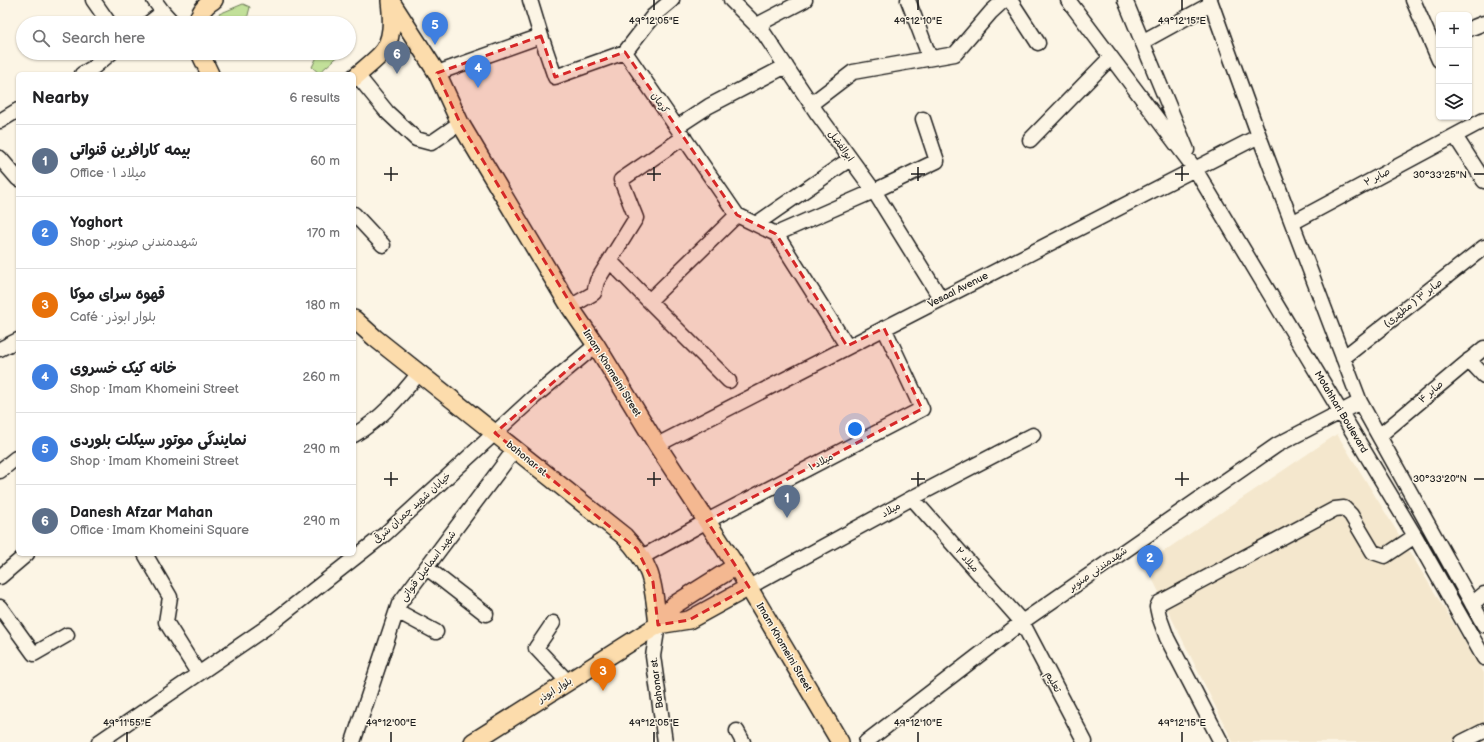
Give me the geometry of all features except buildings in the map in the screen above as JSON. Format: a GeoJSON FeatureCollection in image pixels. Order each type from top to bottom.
{"type":"FeatureCollection","features":[{"type":"Feature","properties":{"kind":"main road"},"geometry":{"type":"LineString","coordinates":[[199,16],[206,4],[214,0]]}},
{"type":"Feature","properties":{"kind":"main road"},"geometry":{"type":"LineString","coordinates":[[356,75],[382,54],[390,38],[392,20],[390,0]]}},
{"type":"Feature","properties":{"kind":"main road","name":"Imam Khomeini Street"},"geometry":{"type":"LineString","coordinates":[[390,0],[435,70],[460,123],[570,307],[596,345],[657,445],[736,566],[840,742]]}},
{"type":"Feature","properties":{"kind":"main road"},"geometry":{"type":"LineString","coordinates":[[203,60],[209,72]]}},
{"type":"Feature","properties":{"kind":"main road","name":"bahonar st."},"geometry":{"type":"LineString","coordinates":[[356,321],[375,338],[624,536],[637,549],[647,565],[653,582],[658,625]]}},
{"type":"Feature","properties":{"kind":"main road"},"geometry":{"type":"LineString","coordinates":[[658,625],[674,605],[736,566]]}},
{"type":"Feature","properties":{"kind":"main road"},"geometry":{"type":"LineString","coordinates":[[658,625],[689,620],[749,587]]}},
{"type":"Feature","properties":{"kind":"main road","name":"بلوار ابوذر"},"geometry":{"type":"LineString","coordinates":[[475,742],[658,625]]}},
{"type":"Feature","properties":{"kind":"street"},"geometry":{"type":"LineString","coordinates":[[93,0],[104,16]]}},
{"type":"Feature","properties":{"kind":"street"},"geometry":{"type":"LineString","coordinates":[[154,0],[167,16]]}},
{"type":"Feature","properties":{"kind":"street"},"geometry":{"type":"LineString","coordinates":[[530,0],[555,77],[625,52],[653,16],[672,0]]}},
{"type":"Feature","properties":{"kind":"street","name":"ابوالفضل"},"geometry":{"type":"LineString","coordinates":[[732,0],[763,32],[811,104],[874,192],[941,298]]}},
{"type":"Feature","properties":{"kind":"street"},"geometry":{"type":"LineString","coordinates":[[757,25],[805,0]]}},
{"type":"Feature","properties":{"kind":"street"},"geometry":{"type":"LineString","coordinates":[[908,0],[930,58]]}},
{"type":"Feature","properties":{"kind":"street"},"geometry":{"type":"LineString","coordinates":[[811,104],[853,72],[954,54],[991,12],[1004,0]]}},
{"type":"Feature","properties":{"kind":"street"},"geometry":{"type":"LineString","coordinates":[[1010,0],[1038,44]]}},
{"type":"Feature","properties":{"kind":"street"},"geometry":{"type":"LineString","coordinates":[[1068,0],[1195,169]]}},
{"type":"Feature","properties":{"kind":"street"},"geometry":{"type":"LineString","coordinates":[[1125,0],[1195,169]]}},
{"type":"Feature","properties":{"kind":"street"},"geometry":{"type":"LineString","coordinates":[[1414,0],[1435,41]]}},
{"type":"Feature","properties":{"kind":"street"},"geometry":{"type":"LineString","coordinates":[[1142,42],[1210,2]]}},
{"type":"Feature","properties":{"kind":"street","name":"Motahhari Boulevard"},"geometry":{"type":"LineString","coordinates":[[1210,2],[1258,136],[1360,402],[1484,625]]}},
{"type":"Feature","properties":{"kind":"street"},"geometry":{"type":"LineString","coordinates":[[158,16],[163,12]]}},
{"type":"Feature","properties":{"kind":"street"},"geometry":{"type":"LineString","coordinates":[[1472,28],[1484,23]]}},
{"type":"Feature","properties":{"kind":"street"},"geometry":{"type":"LineString","coordinates":[[435,70],[541,36]]}},
{"type":"Feature","properties":{"kind":"street","name":"کرمان"},"geometry":{"type":"LineString","coordinates":[[625,52],[737,215]]}},
{"type":"Feature","properties":{"kind":"street"},"geometry":{"type":"LineString","coordinates":[[1030,140],[1111,57]]}},
{"type":"Feature","properties":{"kind":"street"},"geometry":{"type":"LineString","coordinates":[[91,72],[104,60]]}},
{"type":"Feature","properties":{"kind":"street"},"geometry":{"type":"LineString","coordinates":[[570,307],[594,294],[597,281],[636,218],[622,180],[709,106],[786,66]]}},
{"type":"Feature","properties":{"kind":"street"},"geometry":{"type":"LineString","coordinates":[[356,77],[387,112],[416,139],[431,143],[460,123]]}},
{"type":"Feature","properties":{"kind":"street"},"geometry":{"type":"LineString","coordinates":[[0,121],[16,111]]}},
{"type":"Feature","properties":{"kind":"street"},"geometry":{"type":"LineString","coordinates":[[776,234],[874,192],[937,161],[923,119]]}},
{"type":"Feature","properties":{"kind":"street","name":"صابر ۲"},"geometry":{"type":"LineString","coordinates":[[1292,223],[1455,136],[1466,123],[1484,120]]}},
{"type":"Feature","properties":{"kind":"street","name":"Vesaal Avenue"},"geometry":{"type":"LineString","coordinates":[[657,445],[1258,136]]}},
{"type":"Feature","properties":{"kind":"street"},"geometry":{"type":"LineString","coordinates":[[1455,136],[1484,181]]}},
{"type":"Feature","properties":{"kind":"street"},"geometry":{"type":"LineString","coordinates":[[0,158],[16,174]]}},
{"type":"Feature","properties":{"kind":"street"},"geometry":{"type":"LineString","coordinates":[[756,224],[850,159]]}},
{"type":"Feature","properties":{"kind":"street","name":"Motahhari Boulevard"},"geometry":{"type":"LineString","coordinates":[[1195,169],[1415,536],[1484,658]]}},
{"type":"Feature","properties":{"kind":"street"},"geometry":{"type":"LineString","coordinates":[[649,301],[737,215],[776,234],[848,346]]}},
{"type":"Feature","properties":{"kind":"street"},"geometry":{"type":"LineString","coordinates":[[356,216],[382,245]]}},
{"type":"Feature","properties":{"kind":"street","name":"صابر ۳ ( مطهری)"},"geometry":{"type":"LineString","coordinates":[[1343,358],[1484,247]]}},
{"type":"Feature","properties":{"kind":"street"},"geometry":{"type":"LineString","coordinates":[[610,261],[729,381]]}},
{"type":"Feature","properties":{"kind":"street","name":"میلاد ۱"},"geometry":{"type":"LineString","coordinates":[[642,557],[707,521],[922,409],[884,328]]}},
{"type":"Feature","properties":{"kind":"street"},"geometry":{"type":"LineString","coordinates":[[0,349],[16,341]]}},
{"type":"Feature","properties":{"kind":"street","name":"خیابان شهید چمران شرقی"},"geometry":{"type":"LineString","coordinates":[[99,742],[264,629],[385,534],[534,396],[596,345]]}},
{"type":"Feature","properties":{"kind":"street","name":"صابر ۴"},"geometry":{"type":"LineString","coordinates":[[1379,436],[1484,348]]}},
{"type":"Feature","properties":{"kind":"street"},"geometry":{"type":"LineString","coordinates":[[1469,360],[1484,376]]}},
{"type":"Feature","properties":{"kind":"street"},"geometry":{"type":"LineString","coordinates":[[356,434],[375,421],[400,396],[419,373]]}},
{"type":"Feature","properties":{"kind":"street","name":"شهدمندنی صنوبر"},"geometry":{"type":"LineString","coordinates":[[866,742],[1022,622],[1277,445],[1360,402]]}},
{"type":"Feature","properties":{"kind":"street","name":"میلاد"},"geometry":{"type":"LineString","coordinates":[[749,587],[912,498],[1033,435]]}},
{"type":"Feature","properties":{"kind":"street","name":"شهید اسماعیل قنواتی"},"geometry":{"type":"LineString","coordinates":[[353,742],[399,604],[515,449]]}},
{"type":"Feature","properties":{"kind":"street"},"geometry":{"type":"LineString","coordinates":[[0,471],[16,458]]}},
{"type":"Feature","properties":{"kind":"street","name":"میلاد ۲"},"geometry":{"type":"LineString","coordinates":[[912,498],[1022,622]]}},
{"type":"Feature","properties":{"kind":"street"},"geometry":{"type":"LineString","coordinates":[[1221,742],[1167,638],[1157,608],[1159,603],[1335,509],[1344,508],[1351,515],[1373,552],[1379,555],[1385,556],[1415,536]]}},
{"type":"Feature","properties":{"kind":"street"},"geometry":{"type":"LineString","coordinates":[[0,577],[25,556]]}},
{"type":"Feature","properties":{"kind":"street"},"geometry":{"type":"LineString","coordinates":[[146,556],[170,597],[166,622],[198,674]]}},
{"type":"Feature","properties":{"kind":"street"},"geometry":{"type":"LineString","coordinates":[[427,568],[486,614]]}},
{"type":"Feature","properties":{"kind":"street"},"geometry":{"type":"LineString","coordinates":[[1472,604],[1484,594]]}},
{"type":"Feature","properties":{"kind":"street"},"geometry":{"type":"LineString","coordinates":[[0,607],[34,654],[67,635]]}},
{"type":"Feature","properties":{"kind":"street"},"geometry":{"type":"LineString","coordinates":[[397,611],[436,632]]}},
{"type":"Feature","properties":{"kind":"street","name":"تعلیم"},"geometry":{"type":"LineString","coordinates":[[1022,622],[1085,742]]}},
{"type":"Feature","properties":{"kind":"street"},"geometry":{"type":"LineString","coordinates":[[553,623],[536,648],[568,682]]}},
{"type":"Feature","properties":{"kind":"street","name":"Bahonar st."},"geometry":{"type":"LineString","coordinates":[[658,625],[653,656],[665,742]]}},
{"type":"Feature","properties":{"kind":"street"},"geometry":{"type":"LineString","coordinates":[[1466,741],[1484,731]]}},
{"type":"Feature","properties":{"kind":"highlighted area"},"geometry":{"type":"Polygon","coordinates":[[[541,36],[555,77],[625,52],[737,215],[776,234],[847,346],[884,328],[922,409],[707,521],[749,587],[689,620],[658,625],[653,582],[637,549],[495,433],[596,345],[460,123],[437,73],[541,36]]]}},
{"type":"Feature","properties":{"kind":"shaded area"},"geometry":{"type":"Polygon","coordinates":[[[1337,434],[1484,673],[1484,742],[1233,742],[1145,564],[1337,434]]]}},
{"type":"Feature","properties":{"kind":"green space"},"geometry":{"type":"Polygon","coordinates":[[[243,4],[250,7],[248,16],[217,16],[243,4]]]}},
{"type":"Feature","properties":{"kind":"green space"},"geometry":{"type":"Polygon","coordinates":[[[316,60],[334,60],[320,72],[318,72],[312,67],[316,60]]]}},
{"type":"Feature","properties":{"kind":"place","name":"نمایندگی موتور سیکلت بلوردی"},"geometry":{"type":"Point","coordinates":[435,45]}},
{"type":"Feature","properties":{"kind":"place","name":"Danesh Afzar Mahan"},"geometry":{"type":"Point","coordinates":[397,74]}},
{"type":"Feature","properties":{"kind":"place","name":"خانه کیک خسروی"},"geometry":{"type":"Point","coordinates":[478,88]}},
{"type":"Feature","properties":{"kind":"place","name":"بیمه کارافرین قنواتی"},"geometry":{"type":"Point","coordinates":[787,518]}},
{"type":"Feature","properties":{"kind":"place","name":"Yoghort"},"geometry":{"type":"Point","coordinates":[1150,578]}},
{"type":"Feature","properties":{"kind":"place","name":"قهوه سرای موکا"},"geometry":{"type":"Point","coordinates":[603,691]}}]}
